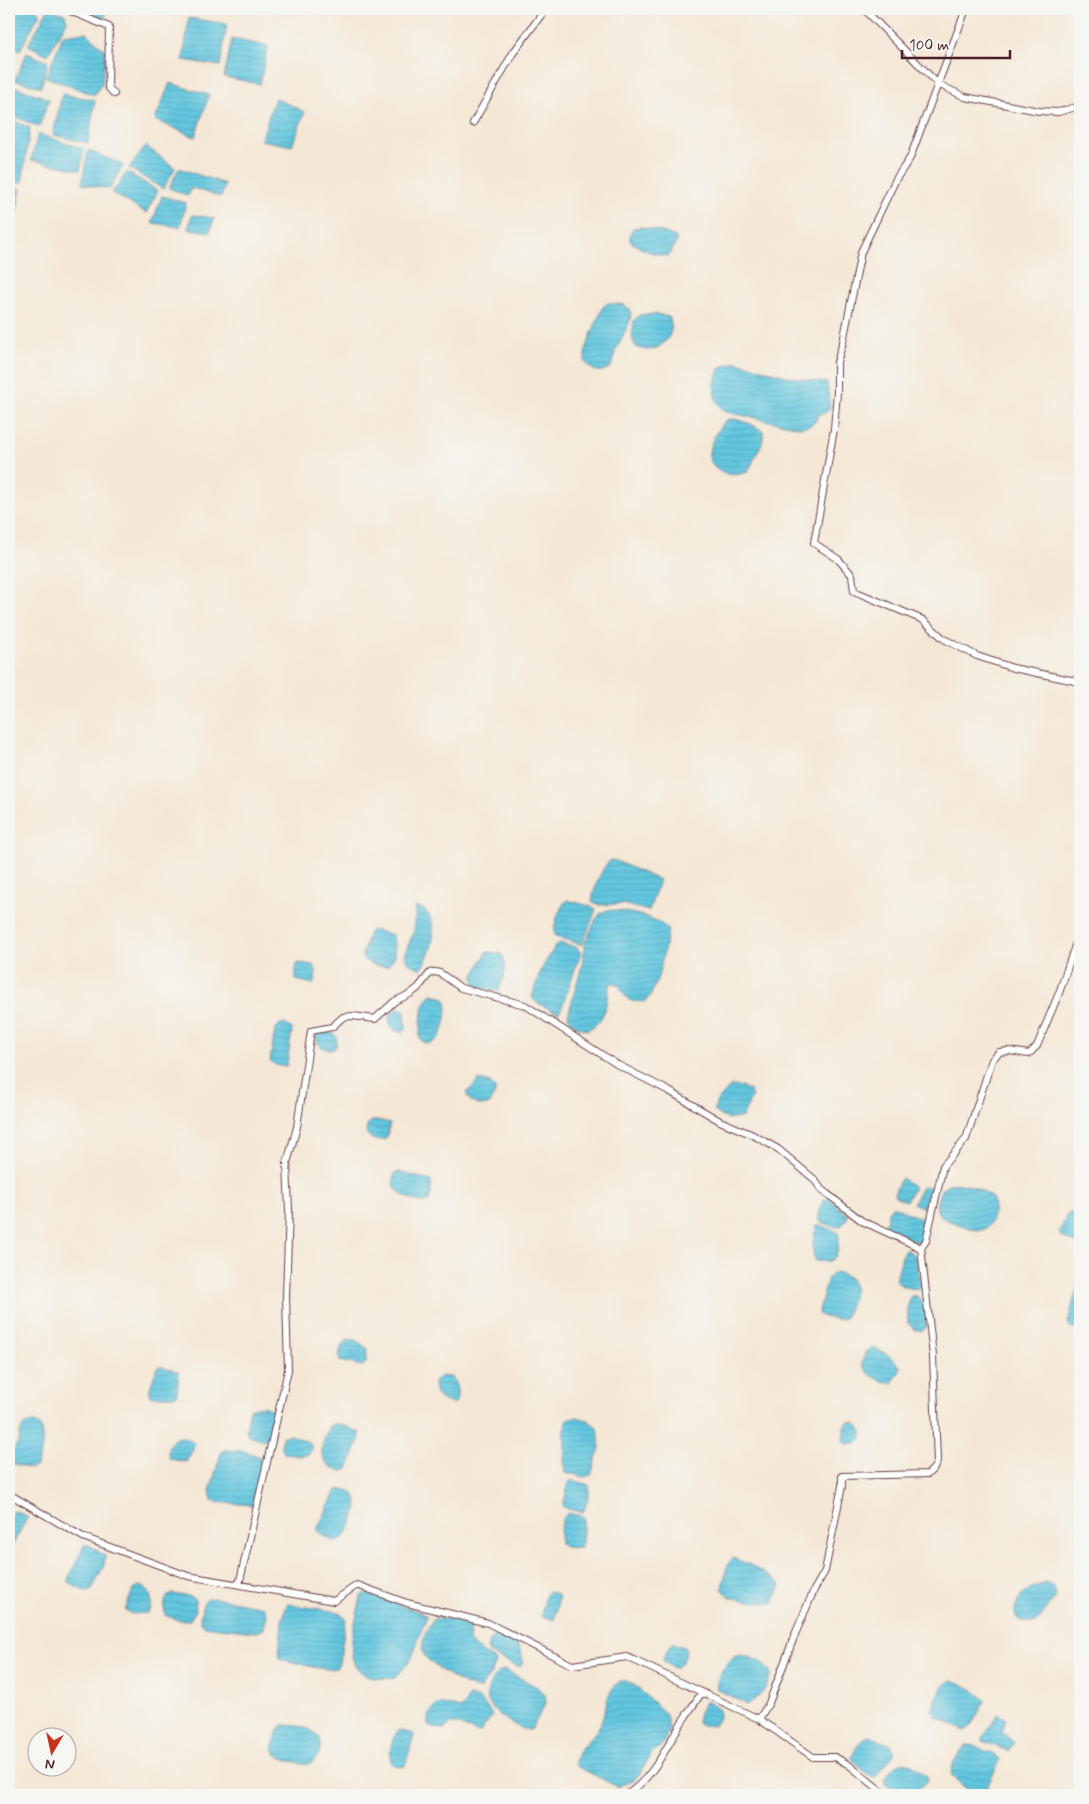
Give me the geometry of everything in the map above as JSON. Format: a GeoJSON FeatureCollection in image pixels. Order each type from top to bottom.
{"type":"FeatureCollection","features":[{"type":"Feature","properties":{"kind":"street"},"geometry":{"type":"LineString","coordinates":[[65,9],[109,27],[108,87],[114,94]]}},
{"type":"Feature","properties":{"kind":"street"},"geometry":{"type":"LineString","coordinates":[[473,123],[513,53],[544,9]]}},
{"type":"Feature","properties":{"kind":"street"},"geometry":{"type":"LineString","coordinates":[[864,9],[938,84],[965,97],[1039,111],[1058,112],[1080,106]]}},
{"type":"Feature","properties":{"kind":"street"},"geometry":{"type":"LineString","coordinates":[[966,9],[910,158],[896,179],[861,252],[843,342],[836,362],[837,392],[834,429],[814,543],[838,559],[852,575],[854,591],[923,620],[944,639],[977,656],[1013,668],[1080,682]]}},
{"type":"Feature","properties":{"kind":"street"},"geometry":{"type":"LineString","coordinates":[[759,1719],[769,1703],[796,1632],[814,1590],[825,1571],[842,1486],[842,1476],[928,1474],[937,1462],[933,1356],[921,1248],[926,1242],[943,1166],[966,1139],[992,1060],[999,1052],[1009,1051],[1028,1054],[1037,1046],[1080,931]]}},
{"type":"Feature","properties":{"kind":"street"},"geometry":{"type":"LineString","coordinates":[[239,1586],[288,1370],[286,1296],[289,1210],[287,1163],[297,1126],[306,1076],[310,1031],[332,1027],[342,1017],[353,1016],[375,1019],[396,1001],[418,988],[430,973],[440,973],[461,988],[525,1005],[618,1066],[669,1091],[720,1121],[753,1135],[778,1149],[814,1179],[821,1189],[862,1221],[921,1248]]}},
{"type":"Feature","properties":{"kind":"street"},"geometry":{"type":"LineString","coordinates":[[9,1494],[83,1537],[188,1576],[334,1601],[357,1585],[407,1603],[488,1623],[572,1665],[627,1657],[759,1719],[813,1757],[835,1757],[849,1765],[886,1795]]}},
{"type":"Feature","properties":{"kind":"street"},"geometry":{"type":"LineString","coordinates":[[626,1795],[639,1788],[656,1768],[680,1725],[702,1692]]}},
{"type":"Feature","properties":{"kind":"water"},"geometry":{"type":"Polygon","coordinates":[[[11,9],[34,9],[38,11],[39,15],[20,50],[9,47],[9,13],[11,9]]]}},
{"type":"Feature","properties":{"kind":"water"},"geometry":{"type":"Polygon","coordinates":[[[48,9],[65,14],[67,21],[48,55],[28,45],[48,9]]]}},
{"type":"Feature","properties":{"kind":"water"},"geometry":{"type":"Polygon","coordinates":[[[76,9],[108,9],[104,20],[76,9]]]}},
{"type":"Feature","properties":{"kind":"water"},"geometry":{"type":"Polygon","coordinates":[[[189,18],[227,24],[220,66],[183,60],[189,18]]]}},
{"type":"Feature","properties":{"kind":"water"},"geometry":{"type":"Polygon","coordinates":[[[86,32],[106,51],[102,84],[94,95],[46,77],[63,35],[86,32]]]}},
{"type":"Feature","properties":{"kind":"water"},"geometry":{"type":"Polygon","coordinates":[[[232,39],[268,46],[260,84],[224,77],[232,39]]]}},
{"type":"Feature","properties":{"kind":"water"},"geometry":{"type":"Polygon","coordinates":[[[27,53],[48,62],[41,87],[15,80],[27,53]]]}},
{"type":"Feature","properties":{"kind":"water"},"geometry":{"type":"Polygon","coordinates":[[[170,83],[209,95],[195,137],[155,120],[170,83]]]}},
{"type":"Feature","properties":{"kind":"water"},"geometry":{"type":"Polygon","coordinates":[[[16,87],[49,99],[39,127],[9,114],[9,105],[16,87]]]}},
{"type":"Feature","properties":{"kind":"water"},"geometry":{"type":"Polygon","coordinates":[[[62,94],[95,100],[88,143],[53,135],[62,94]]]}},
{"type":"Feature","properties":{"kind":"water"},"geometry":{"type":"Polygon","coordinates":[[[275,98],[305,112],[292,146],[261,140],[275,98]]]}},
{"type":"Feature","properties":{"kind":"water"},"geometry":{"type":"Polygon","coordinates":[[[9,119],[30,128],[22,183],[9,180],[9,119]]]}},
{"type":"Feature","properties":{"kind":"water"},"geometry":{"type":"Polygon","coordinates":[[[38,134],[84,149],[80,170],[31,160],[38,134]]]}},
{"type":"Feature","properties":{"kind":"water"},"geometry":{"type":"Polygon","coordinates":[[[146,146],[175,168],[163,189],[129,168],[146,146]]]}},
{"type":"Feature","properties":{"kind":"water"},"geometry":{"type":"Polygon","coordinates":[[[88,150],[123,165],[110,189],[82,184],[88,150]]]}},
{"type":"Feature","properties":{"kind":"water"},"geometry":{"type":"Polygon","coordinates":[[[179,168],[225,184],[221,197],[192,188],[188,196],[169,188],[179,168]]]}},
{"type":"Feature","properties":{"kind":"water"},"geometry":{"type":"Polygon","coordinates":[[[127,172],[158,191],[146,213],[112,193],[127,172]]]}},
{"type":"Feature","properties":{"kind":"water"},"geometry":{"type":"Polygon","coordinates":[[[9,187],[21,189],[9,250],[9,187]]]}},
{"type":"Feature","properties":{"kind":"water"},"geometry":{"type":"Polygon","coordinates":[[[162,196],[186,203],[180,227],[152,223],[162,196]]]}},
{"type":"Feature","properties":{"kind":"water"},"geometry":{"type":"Polygon","coordinates":[[[192,215],[214,218],[210,232],[188,229],[192,215]]]}},
{"type":"Feature","properties":{"kind":"water"},"geometry":{"type":"Polygon","coordinates":[[[641,227],[675,237],[677,241],[669,256],[648,252],[630,241],[630,234],[633,228],[641,227]]]}},
{"type":"Feature","properties":{"kind":"water"},"geometry":{"type":"Polygon","coordinates":[[[608,303],[625,305],[631,311],[630,321],[615,352],[611,367],[603,371],[596,371],[585,362],[585,353],[603,307],[608,303]]]}},
{"type":"Feature","properties":{"kind":"water"},"geometry":{"type":"Polygon","coordinates":[[[657,314],[669,317],[671,328],[668,339],[654,349],[646,350],[636,347],[632,338],[634,320],[640,315],[657,314]]]}},
{"type":"Feature","properties":{"kind":"water"},"geometry":{"type":"Polygon","coordinates":[[[737,362],[789,377],[827,383],[830,408],[825,413],[818,415],[816,421],[812,424],[800,427],[726,412],[717,402],[715,396],[716,380],[720,367],[737,362]]]}},
{"type":"Feature","properties":{"kind":"water"},"geometry":{"type":"Polygon","coordinates":[[[729,419],[747,422],[764,432],[762,443],[748,472],[734,475],[728,474],[719,470],[710,460],[709,452],[718,430],[729,419]]]}},
{"type":"Feature","properties":{"kind":"water"},"geometry":{"type":"Polygon","coordinates":[[[611,860],[659,880],[649,911],[622,904],[600,905],[592,902],[598,879],[611,860]]]}},
{"type":"Feature","properties":{"kind":"water"},"geometry":{"type":"Polygon","coordinates":[[[567,900],[590,906],[596,910],[582,945],[555,936],[557,917],[567,900]]]}},
{"type":"Feature","properties":{"kind":"water"},"geometry":{"type":"Polygon","coordinates":[[[416,907],[427,913],[433,931],[432,945],[421,969],[410,964],[406,957],[407,948],[414,931],[416,907]]]}},
{"type":"Feature","properties":{"kind":"water"},"geometry":{"type":"Polygon","coordinates":[[[607,910],[622,911],[650,918],[664,926],[668,931],[658,978],[645,1002],[629,1000],[615,983],[610,984],[602,1016],[594,1026],[587,1030],[575,1025],[568,1015],[582,965],[585,943],[596,919],[607,910]]]}},
{"type":"Feature","properties":{"kind":"water"},"geometry":{"type":"Polygon","coordinates":[[[373,930],[393,935],[395,956],[388,966],[374,965],[367,962],[362,956],[369,932],[373,930]]]}},
{"type":"Feature","properties":{"kind":"water"},"geometry":{"type":"Polygon","coordinates":[[[559,943],[576,947],[580,951],[580,955],[558,1013],[537,1003],[532,997],[541,970],[559,943]]]}},
{"type":"Feature","properties":{"kind":"water"},"geometry":{"type":"Polygon","coordinates":[[[487,952],[501,954],[504,958],[504,976],[499,990],[496,991],[475,985],[474,975],[487,952]]]}},
{"type":"Feature","properties":{"kind":"water"},"geometry":{"type":"Polygon","coordinates":[[[300,963],[313,965],[316,971],[313,984],[296,980],[296,965],[300,963]]]}},
{"type":"Feature","properties":{"kind":"water"},"geometry":{"type":"Polygon","coordinates":[[[432,994],[445,998],[447,1006],[443,1030],[437,1040],[428,1043],[419,1037],[423,1010],[432,994]]]}},
{"type":"Feature","properties":{"kind":"water"},"geometry":{"type":"Polygon","coordinates":[[[399,1008],[405,1011],[406,1029],[403,1032],[392,1029],[390,1023],[392,1012],[399,1008]]]}},
{"type":"Feature","properties":{"kind":"water"},"geometry":{"type":"Polygon","coordinates":[[[280,1024],[285,1024],[292,1029],[287,1065],[283,1066],[276,1065],[270,1061],[275,1030],[280,1024]]]}},
{"type":"Feature","properties":{"kind":"water"},"geometry":{"type":"Polygon","coordinates":[[[330,1031],[337,1037],[336,1046],[333,1050],[320,1046],[316,1038],[316,1034],[330,1031]]]}},
{"type":"Feature","properties":{"kind":"water"},"geometry":{"type":"Polygon","coordinates":[[[479,1080],[490,1083],[495,1088],[495,1094],[488,1105],[476,1104],[467,1096],[467,1092],[479,1080]]]}},
{"type":"Feature","properties":{"kind":"water"},"geometry":{"type":"Polygon","coordinates":[[[731,1086],[743,1087],[750,1091],[752,1097],[742,1117],[731,1119],[723,1117],[714,1110],[717,1101],[731,1086]]]}},
{"type":"Feature","properties":{"kind":"water"},"geometry":{"type":"Polygon","coordinates":[[[372,1121],[383,1121],[390,1124],[386,1139],[375,1140],[366,1133],[367,1125],[372,1121]]]}},
{"type":"Feature","properties":{"kind":"water"},"geometry":{"type":"Polygon","coordinates":[[[400,1172],[431,1181],[431,1194],[428,1202],[415,1201],[398,1191],[393,1180],[395,1173],[400,1172]]]}},
{"type":"Feature","properties":{"kind":"water"},"geometry":{"type":"Polygon","coordinates":[[[901,1178],[914,1188],[906,1201],[896,1197],[894,1194],[901,1178]]]}},
{"type":"Feature","properties":{"kind":"water"},"geometry":{"type":"Polygon","coordinates":[[[949,1184],[961,1184],[972,1187],[993,1199],[993,1217],[986,1228],[982,1230],[973,1229],[946,1220],[940,1216],[937,1209],[938,1200],[942,1189],[949,1184]]]}},
{"type":"Feature","properties":{"kind":"water"},"geometry":{"type":"Polygon","coordinates":[[[925,1186],[933,1190],[926,1209],[913,1203],[922,1187],[925,1186]]]}},
{"type":"Feature","properties":{"kind":"water"},"geometry":{"type":"Polygon","coordinates":[[[829,1199],[848,1215],[846,1221],[840,1226],[836,1227],[819,1221],[823,1200],[829,1199]]]}},
{"type":"Feature","properties":{"kind":"water"},"geometry":{"type":"Polygon","coordinates":[[[892,1206],[924,1220],[924,1234],[920,1242],[885,1228],[888,1212],[892,1206]]]}},
{"type":"Feature","properties":{"kind":"water"},"geometry":{"type":"Polygon","coordinates":[[[1074,1212],[1080,1214],[1080,1245],[1062,1237],[1059,1233],[1067,1215],[1074,1212]]]}},
{"type":"Feature","properties":{"kind":"water"},"geometry":{"type":"Polygon","coordinates":[[[817,1225],[838,1232],[837,1253],[835,1257],[828,1261],[816,1261],[814,1257],[813,1243],[817,1225]]]}},
{"type":"Feature","properties":{"kind":"water"},"geometry":{"type":"Polygon","coordinates":[[[907,1249],[915,1256],[920,1289],[903,1286],[896,1279],[903,1252],[907,1249]]]}},
{"type":"Feature","properties":{"kind":"water"},"geometry":{"type":"Polygon","coordinates":[[[835,1272],[845,1275],[854,1284],[853,1296],[845,1318],[842,1319],[831,1319],[818,1314],[828,1278],[835,1272]]]}},
{"type":"Feature","properties":{"kind":"water"},"geometry":{"type":"Polygon","coordinates":[[[1080,1283],[1080,1331],[1070,1327],[1068,1322],[1078,1284],[1080,1283]]]}},
{"type":"Feature","properties":{"kind":"water"},"geometry":{"type":"Polygon","coordinates":[[[914,1295],[924,1304],[925,1308],[926,1327],[921,1331],[914,1329],[908,1323],[910,1297],[914,1295]]]}},
{"type":"Feature","properties":{"kind":"water"},"geometry":{"type":"Polygon","coordinates":[[[348,1340],[355,1340],[368,1349],[366,1363],[363,1366],[340,1361],[341,1349],[348,1340]]]}},
{"type":"Feature","properties":{"kind":"water"},"geometry":{"type":"Polygon","coordinates":[[[871,1348],[888,1355],[901,1368],[892,1383],[875,1377],[862,1365],[865,1353],[871,1348]]]}},
{"type":"Feature","properties":{"kind":"water"},"geometry":{"type":"Polygon","coordinates":[[[160,1366],[179,1372],[177,1394],[174,1396],[150,1396],[150,1388],[157,1368],[160,1366]]]}},
{"type":"Feature","properties":{"kind":"water"},"geometry":{"type":"Polygon","coordinates":[[[440,1376],[451,1377],[455,1383],[457,1395],[456,1402],[453,1404],[444,1401],[436,1394],[434,1382],[440,1376]]]}},
{"type":"Feature","properties":{"kind":"water"},"geometry":{"type":"Polygon","coordinates":[[[263,1406],[273,1410],[274,1415],[269,1439],[266,1441],[249,1436],[246,1431],[250,1409],[263,1406]]]}},
{"type":"Feature","properties":{"kind":"water"},"geometry":{"type":"Polygon","coordinates":[[[576,1417],[588,1420],[598,1428],[600,1448],[591,1475],[583,1477],[565,1472],[564,1468],[565,1426],[567,1419],[576,1417]]]}},
{"type":"Feature","properties":{"kind":"water"},"geometry":{"type":"Polygon","coordinates":[[[848,1422],[854,1422],[862,1434],[860,1440],[852,1444],[846,1444],[843,1441],[844,1430],[848,1422]]]}},
{"type":"Feature","properties":{"kind":"water"},"geometry":{"type":"Polygon","coordinates":[[[27,1423],[35,1423],[40,1426],[42,1436],[42,1446],[38,1461],[36,1466],[30,1469],[9,1462],[21,1430],[27,1423]]]}},
{"type":"Feature","properties":{"kind":"water"},"geometry":{"type":"Polygon","coordinates":[[[333,1424],[359,1432],[360,1438],[348,1469],[342,1471],[335,1469],[327,1463],[322,1454],[329,1426],[333,1424]]]}},
{"type":"Feature","properties":{"kind":"water"},"geometry":{"type":"Polygon","coordinates":[[[290,1435],[309,1442],[312,1447],[309,1454],[300,1456],[285,1454],[281,1445],[282,1438],[283,1436],[290,1435]]]}},
{"type":"Feature","properties":{"kind":"water"},"geometry":{"type":"Polygon","coordinates":[[[181,1437],[194,1443],[186,1462],[170,1459],[168,1452],[171,1442],[181,1437]]]}},
{"type":"Feature","properties":{"kind":"water"},"geometry":{"type":"Polygon","coordinates":[[[224,1450],[244,1451],[260,1457],[253,1505],[215,1502],[212,1500],[210,1491],[221,1453],[224,1450]]]}},
{"type":"Feature","properties":{"kind":"water"},"geometry":{"type":"Polygon","coordinates":[[[573,1480],[589,1485],[589,1496],[583,1512],[563,1506],[569,1482],[573,1480]]]}},
{"type":"Feature","properties":{"kind":"water"},"geometry":{"type":"Polygon","coordinates":[[[337,1490],[348,1490],[354,1494],[357,1501],[354,1519],[350,1528],[339,1541],[333,1541],[318,1532],[318,1528],[337,1490]]]}},
{"type":"Feature","properties":{"kind":"water"},"geometry":{"type":"Polygon","coordinates":[[[14,1511],[28,1517],[13,1544],[9,1545],[9,1519],[14,1511]]]}},
{"type":"Feature","properties":{"kind":"water"},"geometry":{"type":"Polygon","coordinates":[[[568,1513],[584,1517],[580,1548],[565,1547],[560,1543],[563,1519],[568,1513]]]}},
{"type":"Feature","properties":{"kind":"water"},"geometry":{"type":"Polygon","coordinates":[[[84,1545],[89,1545],[105,1556],[104,1565],[90,1591],[82,1590],[68,1582],[84,1545]]]}},
{"type":"Feature","properties":{"kind":"water"},"geometry":{"type":"Polygon","coordinates":[[[732,1558],[748,1564],[779,1582],[781,1586],[773,1603],[759,1603],[738,1599],[727,1594],[722,1588],[727,1567],[732,1558]]]}},
{"type":"Feature","properties":{"kind":"water"},"geometry":{"type":"Polygon","coordinates":[[[1046,1583],[1054,1587],[1056,1597],[1036,1623],[1019,1620],[1015,1614],[1018,1601],[1024,1593],[1046,1583]]]}},
{"type":"Feature","properties":{"kind":"water"},"geometry":{"type":"Polygon","coordinates":[[[138,1586],[145,1587],[151,1597],[152,1603],[148,1613],[133,1614],[125,1611],[132,1592],[138,1586]]]}},
{"type":"Feature","properties":{"kind":"water"},"geometry":{"type":"Polygon","coordinates":[[[549,1592],[559,1597],[554,1620],[541,1616],[546,1594],[549,1592]]]}},
{"type":"Feature","properties":{"kind":"water"},"geometry":{"type":"Polygon","coordinates":[[[364,1593],[426,1615],[411,1660],[395,1678],[375,1677],[362,1673],[355,1664],[352,1653],[352,1640],[361,1596],[364,1593]]]}},
{"type":"Feature","properties":{"kind":"water"},"geometry":{"type":"Polygon","coordinates":[[[171,1594],[188,1596],[195,1599],[196,1610],[190,1620],[178,1620],[165,1615],[166,1600],[171,1594]]]}},
{"type":"Feature","properties":{"kind":"water"},"geometry":{"type":"Polygon","coordinates":[[[215,1598],[264,1607],[267,1614],[264,1629],[254,1632],[203,1626],[200,1619],[203,1604],[207,1599],[215,1598]]]}},
{"type":"Feature","properties":{"kind":"water"},"geometry":{"type":"Polygon","coordinates":[[[287,1604],[339,1612],[346,1618],[339,1664],[336,1668],[316,1668],[279,1657],[282,1621],[287,1604]]]}},
{"type":"Feature","properties":{"kind":"water"},"geometry":{"type":"Polygon","coordinates":[[[440,1618],[471,1622],[469,1641],[474,1647],[495,1660],[496,1662],[491,1674],[480,1689],[467,1685],[448,1675],[432,1663],[423,1652],[424,1639],[429,1626],[433,1619],[440,1618]]]}},
{"type":"Feature","properties":{"kind":"water"},"geometry":{"type":"Polygon","coordinates":[[[500,1632],[513,1640],[518,1646],[523,1661],[521,1666],[516,1666],[489,1653],[487,1648],[491,1640],[495,1634],[500,1632]]]}},
{"type":"Feature","properties":{"kind":"water"},"geometry":{"type":"Polygon","coordinates":[[[673,1643],[684,1647],[686,1650],[683,1661],[674,1668],[664,1662],[663,1659],[673,1643]]]}},
{"type":"Feature","properties":{"kind":"water"},"geometry":{"type":"Polygon","coordinates":[[[742,1655],[760,1661],[771,1672],[763,1692],[747,1705],[717,1689],[717,1681],[728,1663],[735,1656],[742,1655]]]}},
{"type":"Feature","properties":{"kind":"water"},"geometry":{"type":"Polygon","coordinates":[[[505,1670],[537,1687],[545,1695],[546,1703],[531,1730],[513,1724],[493,1709],[489,1703],[487,1698],[488,1688],[497,1673],[505,1670]]]}},
{"type":"Feature","properties":{"kind":"water"},"geometry":{"type":"Polygon","coordinates":[[[951,1680],[970,1688],[985,1701],[971,1726],[965,1731],[937,1717],[932,1711],[941,1689],[951,1680]]]}},
{"type":"Feature","properties":{"kind":"water"},"geometry":{"type":"Polygon","coordinates":[[[620,1681],[633,1684],[666,1714],[669,1729],[664,1742],[651,1753],[642,1771],[635,1779],[618,1787],[578,1767],[575,1763],[581,1748],[599,1727],[611,1691],[620,1681]]]}},
{"type":"Feature","properties":{"kind":"water"},"geometry":{"type":"Polygon","coordinates":[[[469,1696],[483,1703],[492,1716],[480,1732],[477,1733],[457,1724],[452,1724],[444,1729],[428,1725],[430,1715],[436,1706],[443,1704],[459,1709],[463,1707],[469,1696]]]}},
{"type":"Feature","properties":{"kind":"water"},"geometry":{"type":"Polygon","coordinates":[[[708,1701],[719,1710],[720,1716],[714,1726],[701,1725],[697,1722],[699,1712],[705,1702],[708,1701]]]}},
{"type":"Feature","properties":{"kind":"water"},"geometry":{"type":"Polygon","coordinates":[[[997,1715],[1006,1719],[1002,1732],[1014,1743],[1008,1751],[983,1741],[997,1715]]]}},
{"type":"Feature","properties":{"kind":"water"},"geometry":{"type":"Polygon","coordinates":[[[283,1725],[303,1727],[318,1736],[320,1749],[315,1760],[308,1764],[289,1760],[276,1754],[273,1750],[275,1739],[283,1725]]]}},
{"type":"Feature","properties":{"kind":"water"},"geometry":{"type":"Polygon","coordinates":[[[399,1730],[414,1736],[405,1766],[400,1767],[391,1763],[390,1755],[392,1741],[399,1730]]]}},
{"type":"Feature","properties":{"kind":"water"},"geometry":{"type":"Polygon","coordinates":[[[870,1736],[891,1745],[895,1753],[876,1777],[868,1775],[852,1759],[858,1745],[863,1739],[870,1736]]]}},
{"type":"Feature","properties":{"kind":"water"},"geometry":{"type":"Polygon","coordinates":[[[970,1745],[993,1754],[1000,1761],[983,1795],[973,1795],[951,1775],[953,1764],[965,1746],[970,1745]]]}},
{"type":"Feature","properties":{"kind":"water"},"geometry":{"type":"Polygon","coordinates":[[[905,1762],[911,1764],[927,1776],[927,1781],[914,1795],[899,1795],[885,1784],[885,1779],[891,1770],[898,1764],[905,1762]]]}}]}
